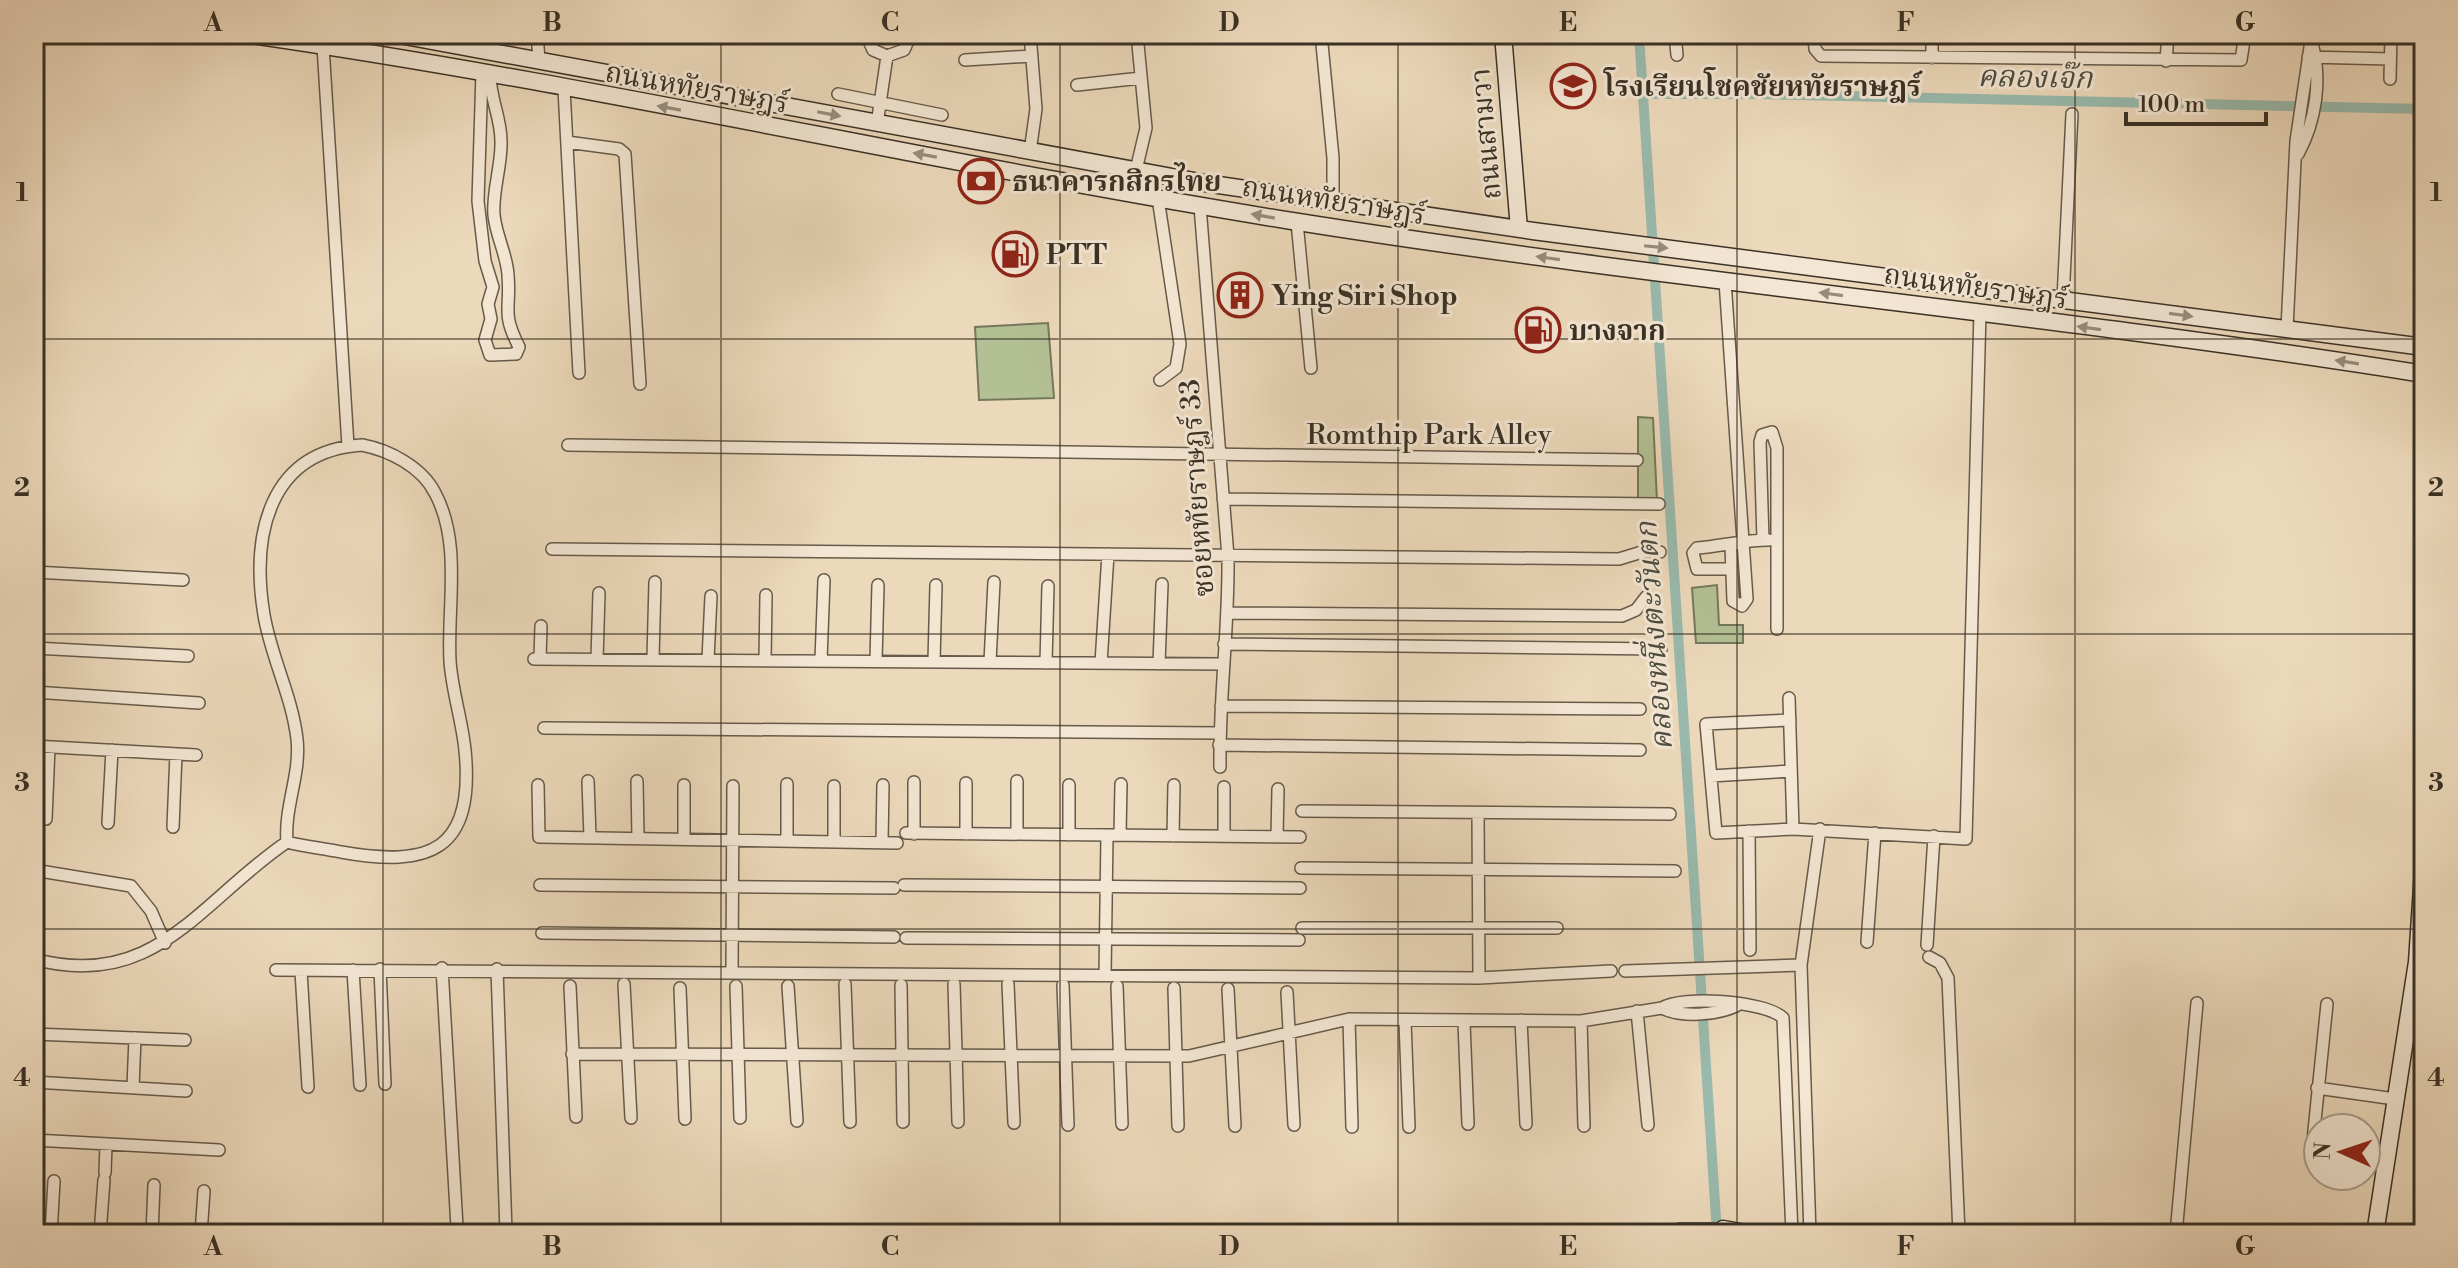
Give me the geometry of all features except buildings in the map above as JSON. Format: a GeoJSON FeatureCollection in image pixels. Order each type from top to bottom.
{"type":"FeatureCollection","features":[{"type":"Feature","properties":{"kind":"main road","name":"ถนนหทัยราษฎร์"},"geometry":{"type":"LineString","coordinates":[[244,34],[486,74],[1297,222],[1625,270],[1980,312],[2424,374]]}},
{"type":"Feature","properties":{"kind":"main road","name":"ถนนหทัยราษฎร์"},"geometry":{"type":"LineString","coordinates":[[397,34],[482,42],[539,60],[1205,183],[1519,229],[2416,346]]}},
{"type":"Feature","properties":{"kind":"main road","name":"ถนนสามวา"},"geometry":{"type":"LineString","coordinates":[[1503,34],[1519,229]]}},
{"type":"Feature","properties":{"kind":"main road"},"geometry":{"type":"LineString","coordinates":[[1131,192],[1136,170]]}},
{"type":"Feature","properties":{"kind":"main road"},"geometry":{"type":"LineString","coordinates":[[1200,206],[1205,183]]}},
{"type":"Feature","properties":{"kind":"main road"},"geometry":{"type":"LineString","coordinates":[[2416,346],[2424,365]]}},
{"type":"Feature","properties":{"kind":"main road"},"geometry":{"type":"LineString","coordinates":[[2375,1234],[2417,962],[2424,856]]}},
{"type":"Feature","properties":{"kind":"street"},"geometry":{"type":"LineString","coordinates":[[537,34],[539,60]]}},
{"type":"Feature","properties":{"kind":"street"},"geometry":{"type":"LineString","coordinates":[[866,34],[873,50],[887,56],[904,50],[911,34]]}},
{"type":"Feature","properties":{"kind":"street"},"geometry":{"type":"LineString","coordinates":[[1030,34],[1036,109],[1030,152]]}},
{"type":"Feature","properties":{"kind":"street"},"geometry":{"type":"LineString","coordinates":[[1136,170],[1146,128],[1137,34]]}},
{"type":"Feature","properties":{"kind":"street"},"geometry":{"type":"LineString","coordinates":[[1321,34],[1333,158],[1333,202]]}},
{"type":"Feature","properties":{"kind":"street"},"geometry":{"type":"LineString","coordinates":[[1675,34],[1677,55]]}},
{"type":"Feature","properties":{"kind":"street"},"geometry":{"type":"LineString","coordinates":[[1814,34],[1815,49],[1821,56],[2166,61],[2241,60],[2245,34]]}},
{"type":"Feature","properties":{"kind":"street"},"geometry":{"type":"LineString","coordinates":[[1932,34],[1932,58]]}},
{"type":"Feature","properties":{"kind":"street"},"geometry":{"type":"LineString","coordinates":[[2166,61],[2168,34]]}},
{"type":"Feature","properties":{"kind":"street"},"geometry":{"type":"LineString","coordinates":[[2390,79],[2391,34]]}},
{"type":"Feature","properties":{"kind":"street"},"geometry":{"type":"LineString","coordinates":[[2287,329],[2295,159],[2307,123],[2312,38]]}},
{"type":"Feature","properties":{"kind":"street"},"geometry":{"type":"LineString","coordinates":[[323,46],[348,446]]}},
{"type":"Feature","properties":{"kind":"street"},"geometry":{"type":"LineString","coordinates":[[877,124],[887,56]]}},
{"type":"Feature","properties":{"kind":"street"},"geometry":{"type":"LineString","coordinates":[[965,60],[1032,56]]}},
{"type":"Feature","properties":{"kind":"street"},"geometry":{"type":"LineString","coordinates":[[2312,57],[2390,59]]}},
{"type":"Feature","properties":{"kind":"street"},"geometry":{"type":"LineString","coordinates":[[486,74],[493,106],[500,121],[494,213],[498,243],[508,272],[506,320],[519,347],[516,354],[508,356],[490,355],[487,349],[486,331],[491,319],[488,304],[493,287],[483,246],[478,201],[479,107],[486,74]]}},
{"type":"Feature","properties":{"kind":"street"},"geometry":{"type":"LineString","coordinates":[[1077,85],[1141,78]]}},
{"type":"Feature","properties":{"kind":"street"},"geometry":{"type":"LineString","coordinates":[[564,89],[579,373]]}},
{"type":"Feature","properties":{"kind":"street"},"geometry":{"type":"LineString","coordinates":[[838,94],[942,115]]}},
{"type":"Feature","properties":{"kind":"street"},"geometry":{"type":"LineString","coordinates":[[479,107],[493,106]]}},
{"type":"Feature","properties":{"kind":"street"},"geometry":{"type":"LineString","coordinates":[[2063,299],[2072,114]]}},
{"type":"Feature","properties":{"kind":"street"},"geometry":{"type":"LineString","coordinates":[[567,142],[619,149],[625,154],[640,384]]}},
{"type":"Feature","properties":{"kind":"street"},"geometry":{"type":"LineString","coordinates":[[1158,198],[1180,344],[1176,368],[1160,380]]}},
{"type":"Feature","properties":{"kind":"street","name":"ซอยหทัยราษฎร์ 33"},"geometry":{"type":"LineString","coordinates":[[1200,206],[1228,557],[1220,767]]}},
{"type":"Feature","properties":{"kind":"street"},"geometry":{"type":"LineString","coordinates":[[1297,222],[1311,368]]}},
{"type":"Feature","properties":{"kind":"street"},"geometry":{"type":"LineString","coordinates":[[483,246],[498,243]]}},
{"type":"Feature","properties":{"kind":"street"},"geometry":{"type":"LineString","coordinates":[[1725,281],[1745,605],[1737,606],[1733,601],[1731,546]]}},
{"type":"Feature","properties":{"kind":"street"},"geometry":{"type":"LineString","coordinates":[[1790,720],[1706,724],[1716,833],[1820,829],[1966,839],[1980,312]]}},
{"type":"Feature","properties":{"kind":"street"},"geometry":{"type":"LineString","coordinates":[[1763,540],[1760,442],[1762,435],[1772,432],[1777,439],[1777,629]]}},
{"type":"Feature","properties":{"kind":"street","name":"Romthip Park Alley"},"geometry":{"type":"LineString","coordinates":[[568,445],[1637,460]]}},
{"type":"Feature","properties":{"kind":"street"},"geometry":{"type":"LineString","coordinates":[[34,959],[96,966],[125,962],[165,943],[195,922],[254,864],[287,842],[407,859],[443,846],[454,833],[466,780],[450,665],[450,571],[442,513],[425,479],[384,449],[348,446],[303,461],[285,479],[272,500],[263,537],[264,614],[286,686],[298,756],[286,827],[287,842]]}},
{"type":"Feature","properties":{"kind":"street"},"geometry":{"type":"LineString","coordinates":[[1223,499],[1659,504]]}},
{"type":"Feature","properties":{"kind":"street"},"geometry":{"type":"LineString","coordinates":[[1732,569],[1701,569],[1693,563],[1693,553],[1697,548],[1731,546],[1743,540],[1778,540]]}},
{"type":"Feature","properties":{"kind":"street"},"geometry":{"type":"LineString","coordinates":[[552,549],[1619,559],[1642,552],[1660,552]]}},
{"type":"Feature","properties":{"kind":"street"},"geometry":{"type":"LineString","coordinates":[[1101,663],[1108,554]]}},
{"type":"Feature","properties":{"kind":"street"},"geometry":{"type":"LineString","coordinates":[[34,572],[183,580]]}},
{"type":"Feature","properties":{"kind":"street"},"geometry":{"type":"LineString","coordinates":[[821,660],[824,580]]}},
{"type":"Feature","properties":{"kind":"street"},"geometry":{"type":"LineString","coordinates":[[653,659],[655,582]]}},
{"type":"Feature","properties":{"kind":"street"},"geometry":{"type":"LineString","coordinates":[[990,662],[994,582]]}},
{"type":"Feature","properties":{"kind":"street"},"geometry":{"type":"LineString","coordinates":[[1159,664],[1162,584]]}},
{"type":"Feature","properties":{"kind":"street"},"geometry":{"type":"LineString","coordinates":[[876,660],[878,585]]}},
{"type":"Feature","properties":{"kind":"street"},"geometry":{"type":"LineString","coordinates":[[934,661],[936,585]]}},
{"type":"Feature","properties":{"kind":"street"},"geometry":{"type":"LineString","coordinates":[[1046,663],[1048,586]]}},
{"type":"Feature","properties":{"kind":"street"},"geometry":{"type":"LineString","coordinates":[[597,659],[599,593]]}},
{"type":"Feature","properties":{"kind":"street"},"geometry":{"type":"LineString","coordinates":[[765,660],[766,595]]}},
{"type":"Feature","properties":{"kind":"street"},"geometry":{"type":"LineString","coordinates":[[708,660],[711,596]]}},
{"type":"Feature","properties":{"kind":"street"},"geometry":{"type":"LineString","coordinates":[[1228,613],[1622,616],[1636,610],[1646,597]]}},
{"type":"Feature","properties":{"kind":"street"},"geometry":{"type":"LineString","coordinates":[[541,626],[537,659],[1223,664]]}},
{"type":"Feature","properties":{"kind":"street"},"geometry":{"type":"LineString","coordinates":[[1224,644],[1661,649]]}},
{"type":"Feature","properties":{"kind":"street"},"geometry":{"type":"LineString","coordinates":[[34,648],[188,656]]}},
{"type":"Feature","properties":{"kind":"street"},"geometry":{"type":"LineString","coordinates":[[34,692],[199,703]]}},
{"type":"Feature","properties":{"kind":"street"},"geometry":{"type":"LineString","coordinates":[[1789,698],[1793,829]]}},
{"type":"Feature","properties":{"kind":"street"},"geometry":{"type":"LineString","coordinates":[[1221,706],[1640,709]]}},
{"type":"Feature","properties":{"kind":"street"},"geometry":{"type":"LineString","coordinates":[[544,728],[1219,739],[1640,750]]}},
{"type":"Feature","properties":{"kind":"street"},"geometry":{"type":"LineString","coordinates":[[34,746],[196,755]]}},
{"type":"Feature","properties":{"kind":"street"},"geometry":{"type":"LineString","coordinates":[[46,819],[49,747]]}},
{"type":"Feature","properties":{"kind":"street"},"geometry":{"type":"LineString","coordinates":[[108,823],[112,750]]}},
{"type":"Feature","properties":{"kind":"street"},"geometry":{"type":"LineString","coordinates":[[173,827],[176,754]]}},
{"type":"Feature","properties":{"kind":"street"},"geometry":{"type":"LineString","coordinates":[[1711,776],[1791,771]]}},
{"type":"Feature","properties":{"kind":"street"},"geometry":{"type":"LineString","coordinates":[[588,781],[590,837]]}},
{"type":"Feature","properties":{"kind":"street"},"geometry":{"type":"LineString","coordinates":[[637,781],[638,838]]}},
{"type":"Feature","properties":{"kind":"street"},"geometry":{"type":"LineString","coordinates":[[1017,781],[1017,834]]}},
{"type":"Feature","properties":{"kind":"street"},"geometry":{"type":"LineString","coordinates":[[914,782],[910,834],[1300,837]]}},
{"type":"Feature","properties":{"kind":"street"},"geometry":{"type":"LineString","coordinates":[[966,783],[966,834]]}},
{"type":"Feature","properties":{"kind":"street"},"geometry":{"type":"LineString","coordinates":[[787,784],[787,841]]}},
{"type":"Feature","properties":{"kind":"street"},"geometry":{"type":"LineString","coordinates":[[1120,835],[1121,784]]}},
{"type":"Feature","properties":{"kind":"street"},"geometry":{"type":"LineString","coordinates":[[538,785],[539,837],[897,843]]}},
{"type":"Feature","properties":{"kind":"street"},"geometry":{"type":"LineString","coordinates":[[684,785],[684,839]]}},
{"type":"Feature","properties":{"kind":"street"},"geometry":{"type":"LineString","coordinates":[[882,842],[883,785]]}},
{"type":"Feature","properties":{"kind":"street"},"geometry":{"type":"LineString","coordinates":[[1069,785],[1069,835]]}},
{"type":"Feature","properties":{"kind":"street"},"geometry":{"type":"LineString","coordinates":[[1173,836],[1174,785]]}},
{"type":"Feature","properties":{"kind":"street"},"geometry":{"type":"LineString","coordinates":[[732,971],[733,786]]}},
{"type":"Feature","properties":{"kind":"street"},"geometry":{"type":"LineString","coordinates":[[834,786],[834,842]]}},
{"type":"Feature","properties":{"kind":"street"},"geometry":{"type":"LineString","coordinates":[[1224,787],[1224,836]]}},
{"type":"Feature","properties":{"kind":"street"},"geometry":{"type":"LineString","coordinates":[[1277,837],[1278,789]]}},
{"type":"Feature","properties":{"kind":"street"},"geometry":{"type":"LineString","coordinates":[[1302,811],[1670,814]]}},
{"type":"Feature","properties":{"kind":"street"},"geometry":{"type":"LineString","coordinates":[[1478,813],[1479,978]]}},
{"type":"Feature","properties":{"kind":"street"},"geometry":{"type":"LineString","coordinates":[[1810,1234],[1801,965],[1820,829]]}},
{"type":"Feature","properties":{"kind":"street"},"geometry":{"type":"LineString","coordinates":[[1749,831],[1750,950]]}},
{"type":"Feature","properties":{"kind":"street"},"geometry":{"type":"LineString","coordinates":[[1867,942],[1875,833]]}},
{"type":"Feature","properties":{"kind":"street"},"geometry":{"type":"LineString","coordinates":[[1105,975],[1107,835]]}},
{"type":"Feature","properties":{"kind":"street"},"geometry":{"type":"LineString","coordinates":[[1934,836],[1928,951],[1940,963],[1948,978],[1959,1234]]}},
{"type":"Feature","properties":{"kind":"street"},"geometry":{"type":"LineString","coordinates":[[1301,868],[1675,871]]}},
{"type":"Feature","properties":{"kind":"street"},"geometry":{"type":"LineString","coordinates":[[34,870],[131,886],[151,911],[165,943]]}},
{"type":"Feature","properties":{"kind":"street"},"geometry":{"type":"LineString","coordinates":[[540,885],[1300,888]]}},
{"type":"Feature","properties":{"kind":"street"},"geometry":{"type":"LineString","coordinates":[[542,933],[1105,939],[1557,928]]}},
{"type":"Feature","properties":{"kind":"street"},"geometry":{"type":"LineString","coordinates":[[1625,971],[1801,965]]}},
{"type":"Feature","properties":{"kind":"street"},"geometry":{"type":"LineString","coordinates":[[276,970],[442,968],[1479,978],[1611,971]]}},
{"type":"Feature","properties":{"kind":"street"},"geometry":{"type":"LineString","coordinates":[[442,968],[457,1227]]}},
{"type":"Feature","properties":{"kind":"street"},"geometry":{"type":"LineString","coordinates":[[380,969],[385,1084]]}},
{"type":"Feature","properties":{"kind":"street"},"geometry":{"type":"LineString","coordinates":[[497,969],[506,1232]]}},
{"type":"Feature","properties":{"kind":"street"},"geometry":{"type":"LineString","coordinates":[[353,970],[360,1085]]}},
{"type":"Feature","properties":{"kind":"street"},"geometry":{"type":"LineString","coordinates":[[301,971],[308,1087]]}},
{"type":"Feature","properties":{"kind":"street"},"geometry":{"type":"LineString","coordinates":[[624,984],[631,1118]]}},
{"type":"Feature","properties":{"kind":"street"},"geometry":{"type":"LineString","coordinates":[[845,984],[850,1122]]}},
{"type":"Feature","properties":{"kind":"street"},"geometry":{"type":"LineString","coordinates":[[954,984],[958,1122]]}},
{"type":"Feature","properties":{"kind":"street"},"geometry":{"type":"LineString","coordinates":[[1008,984],[1014,1123]]}},
{"type":"Feature","properties":{"kind":"street"},"geometry":{"type":"LineString","coordinates":[[901,985],[903,1122]]}},
{"type":"Feature","properties":{"kind":"street"},"geometry":{"type":"LineString","coordinates":[[1063,985],[1063,1055],[1068,1125]]}},
{"type":"Feature","properties":{"kind":"street"},"geometry":{"type":"LineString","coordinates":[[570,986],[576,1117]]}},
{"type":"Feature","properties":{"kind":"street"},"geometry":{"type":"LineString","coordinates":[[736,986],[740,1118]]}},
{"type":"Feature","properties":{"kind":"street"},"geometry":{"type":"LineString","coordinates":[[788,986],[797,1121]]}},
{"type":"Feature","properties":{"kind":"street"},"geometry":{"type":"LineString","coordinates":[[1117,986],[1122,1124]]}},
{"type":"Feature","properties":{"kind":"street"},"geometry":{"type":"LineString","coordinates":[[680,988],[685,1119]]}},
{"type":"Feature","properties":{"kind":"street"},"geometry":{"type":"LineString","coordinates":[[1174,988],[1178,1126]]}},
{"type":"Feature","properties":{"kind":"street"},"geometry":{"type":"LineString","coordinates":[[1228,989],[1235,1126]]}},
{"type":"Feature","properties":{"kind":"street"},"geometry":{"type":"LineString","coordinates":[[1287,992],[1294,1125]]}},
{"type":"Feature","properties":{"kind":"street"},"geometry":{"type":"LineString","coordinates":[[2176,1234],[2197,1003]]}},
{"type":"Feature","properties":{"kind":"street"},"geometry":{"type":"LineString","coordinates":[[2315,1112],[2327,1004]]}},
{"type":"Feature","properties":{"kind":"street"},"geometry":{"type":"LineString","coordinates":[[572,1054],[1176,1056],[1349,1019],[1581,1021],[1669,1007],[1736,1006],[1772,1010],[1783,1018],[1792,1234]]}},
{"type":"Feature","properties":{"kind":"street"},"geometry":{"type":"LineString","coordinates":[[1637,1011],[1648,1125]]}},
{"type":"Feature","properties":{"kind":"street"},"geometry":{"type":"LineString","coordinates":[[1349,1019],[1352,1127]]}},
{"type":"Feature","properties":{"kind":"street"},"geometry":{"type":"LineString","coordinates":[[1521,1020],[1526,1124]]}},
{"type":"Feature","properties":{"kind":"street"},"geometry":{"type":"LineString","coordinates":[[1405,1021],[1409,1127]]}},
{"type":"Feature","properties":{"kind":"street"},"geometry":{"type":"LineString","coordinates":[[1581,1021],[1584,1126]]}},
{"type":"Feature","properties":{"kind":"street"},"geometry":{"type":"LineString","coordinates":[[1464,1022],[1468,1124]]}},
{"type":"Feature","properties":{"kind":"street"},"geometry":{"type":"LineString","coordinates":[[34,1034],[185,1040]]}},
{"type":"Feature","properties":{"kind":"street"},"geometry":{"type":"LineString","coordinates":[[133,1087],[135,1038]]}},
{"type":"Feature","properties":{"kind":"street"},"geometry":{"type":"LineString","coordinates":[[34,1082],[186,1091]]}},
{"type":"Feature","properties":{"kind":"street"},"geometry":{"type":"LineString","coordinates":[[2317,1088],[2395,1099]]}},
{"type":"Feature","properties":{"kind":"street"},"geometry":{"type":"LineString","coordinates":[[34,1140],[219,1150]]}},
{"type":"Feature","properties":{"kind":"street"},"geometry":{"type":"LineString","coordinates":[[100,1234],[106,1144]]}},
{"type":"Feature","properties":{"kind":"street"},"geometry":{"type":"LineString","coordinates":[[51,1234],[54,1181]]}},
{"type":"Feature","properties":{"kind":"street"},"geometry":{"type":"LineString","coordinates":[[152,1234],[154,1185]]}},
{"type":"Feature","properties":{"kind":"street"},"geometry":{"type":"LineString","coordinates":[[201,1234],[204,1191]]}},
{"type":"Feature","properties":{"kind":"street"},"geometry":{"type":"LineString","coordinates":[[1665,1234],[1680,1229],[1737,1232]]}},
{"type":"Feature","properties":{"kind":"green space"},"geometry":{"type":"Polygon","coordinates":[[[1048,323],[1054,398],[979,400],[975,327],[1048,323]]]}},
{"type":"Feature","properties":{"kind":"green space"},"geometry":{"type":"Polygon","coordinates":[[[1638,417],[1653,418],[1657,501],[1638,500],[1638,417]]]}},
{"type":"Feature","properties":{"kind":"green space"},"geometry":{"type":"Polygon","coordinates":[[[1717,585],[1719,625],[1743,625],[1743,643],[1696,643],[1692,588],[1717,585]]]}},
{"type":"Feature","properties":{"kind":"waterway","name":"คลองหนึ่งตะวันตก"},"geometry":{"type":"LineString","coordinates":[[1639,34],[1717,1234]]}},
{"type":"Feature","properties":{"kind":"waterway","name":"คลองเจ๊ก"},"geometry":{"type":"LineString","coordinates":[[1644,94],[2424,109]]}},
{"type":"Feature","properties":{"kind":"place","name":"โรงเรียนโชคชัยหทัยราษฎร์"},"geometry":{"type":"Point","coordinates":[1573,86]}},
{"type":"Feature","properties":{"kind":"place","name":"ธนาคารกสิกรไทย"},"geometry":{"type":"Point","coordinates":[981,181]}},
{"type":"Feature","properties":{"kind":"place","name":"PTT"},"geometry":{"type":"Point","coordinates":[1015,254]}},
{"type":"Feature","properties":{"kind":"place","name":"Ying Siri Shop"},"geometry":{"type":"Point","coordinates":[1240,295]}},
{"type":"Feature","properties":{"kind":"place","name":"บางจาก"},"geometry":{"type":"Point","coordinates":[1538,330]}}]}
